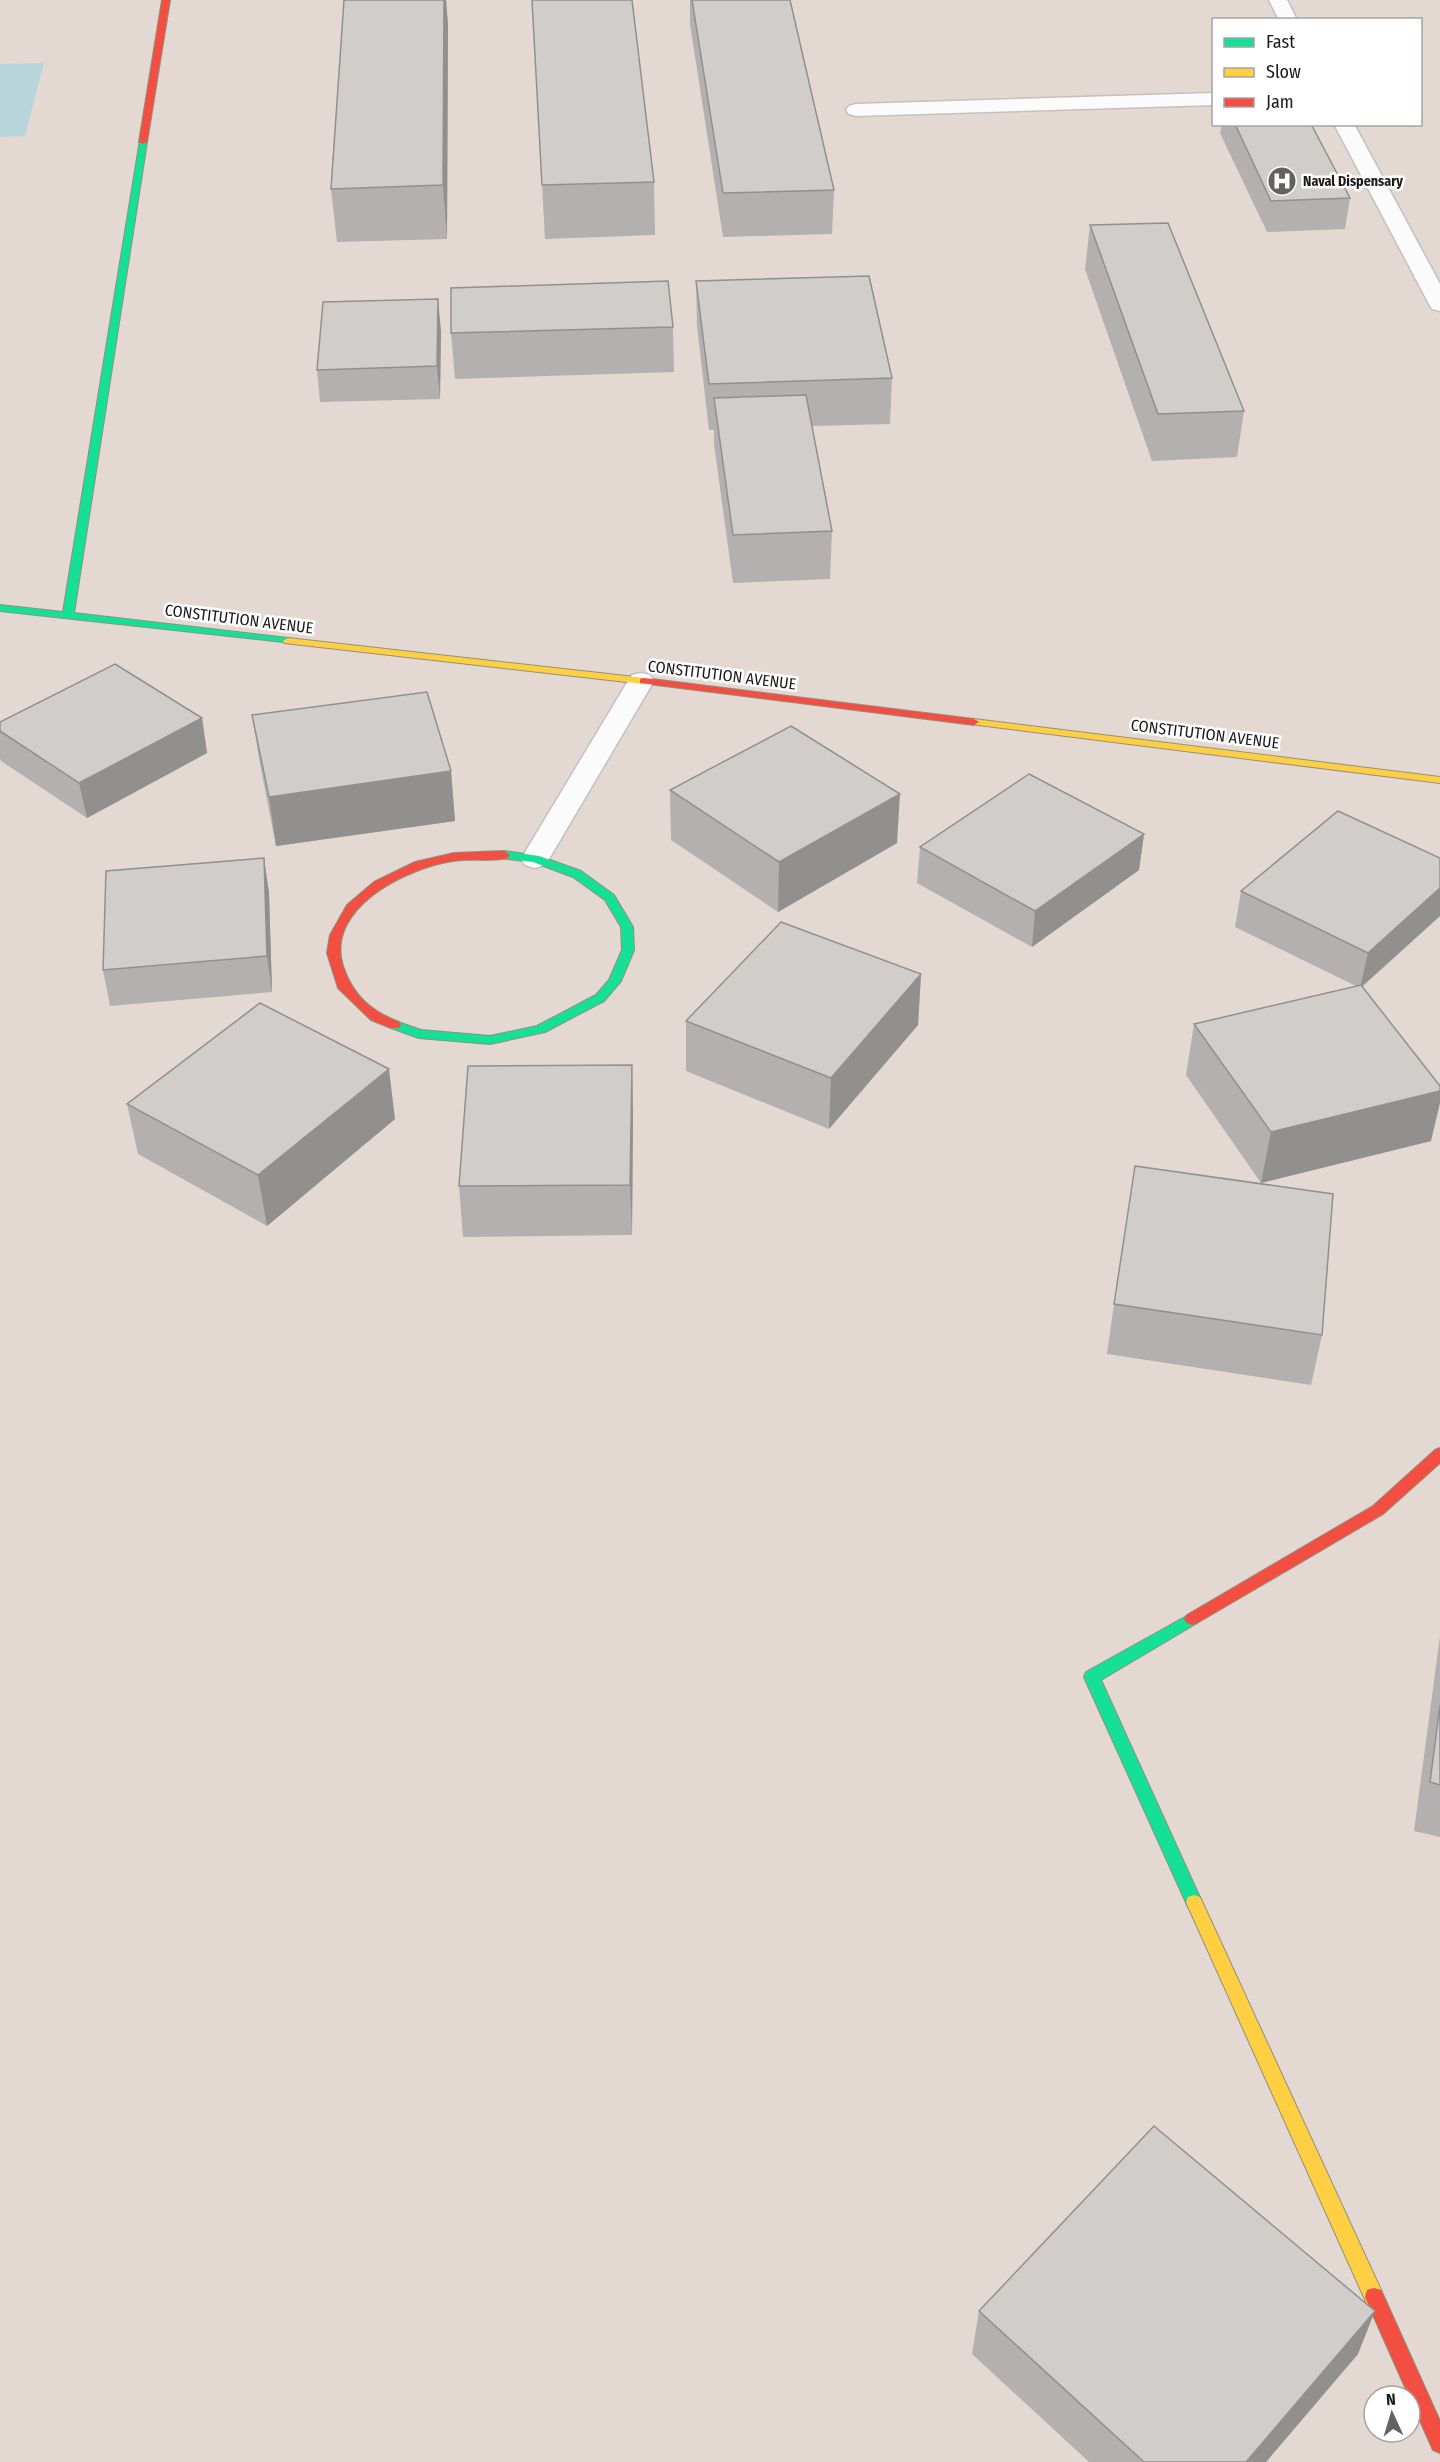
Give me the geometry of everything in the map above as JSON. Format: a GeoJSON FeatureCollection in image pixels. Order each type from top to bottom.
{"type":"FeatureCollection","features":[{"type":"Feature","properties":{"kind":"street"},"geometry":{"type":"LineString","coordinates":[[68,616],[166,0]]}},
{"type":"Feature","properties":{"kind":"street"},"geometry":{"type":"LineString","coordinates":[[1278,0],[1287,18]]}},
{"type":"Feature","properties":{"kind":"street"},"geometry":{"type":"LineString","coordinates":[[856,110],[1212,99]]}},
{"type":"Feature","properties":{"kind":"street"},"geometry":{"type":"LineString","coordinates":[[1345,126],[1440,304]]}},
{"type":"Feature","properties":{"kind":"street","name":"CONSTITUTION AVENUE"},"geometry":{"type":"LineString","coordinates":[[0,608],[641,681],[1440,780]]}},
{"type":"Feature","properties":{"kind":"street"},"geometry":{"type":"LineString","coordinates":[[535,859],[641,681]]}},
{"type":"Feature","properties":{"kind":"street"},"geometry":{"type":"LineString","coordinates":[[504,855],[535,859],[577,874],[610,898],[627,927],[628,950],[615,981],[600,998],[541,1029],[490,1040],[419,1034],[375,1017],[344,988],[333,953],[336,935],[353,905],[378,885],[419,866],[454,857],[504,855]]}},
{"type":"Feature","properties":{"kind":"street"},"geometry":{"type":"LineString","coordinates":[[1440,1454],[1378,1510],[1092,1677],[1440,2443]]}},
{"type":"Feature","properties":{"kind":"shaded area"},"geometry":{"type":"Polygon","coordinates":[[[0,0],[1440,0],[1440,2462],[0,2462],[0,0]]]}},
{"type":"Feature","properties":{"kind":"water"},"geometry":{"type":"Polygon","coordinates":[[[44,63],[25,136],[0,137],[0,64],[44,63]]]}},
{"type":"Feature","properties":{"kind":"building"},"geometry":{"type":"Polygon","coordinates":[[[344,0],[444,0],[443,185],[331,189],[344,0]]]}},
{"type":"Feature","properties":{"kind":"building"},"geometry":{"type":"Polygon","coordinates":[[[532,0],[632,0],[654,182],[542,185],[532,0]]]}},
{"type":"Feature","properties":{"kind":"building"},"geometry":{"type":"Polygon","coordinates":[[[692,0],[790,0],[834,190],[723,193],[692,0]]]}},
{"type":"Feature","properties":{"kind":"building"},"geometry":{"type":"Polygon","coordinates":[[[1236,126],[1312,126],[1350,198],[1271,201],[1236,126]]]}},
{"type":"Feature","properties":{"kind":"building"},"geometry":{"type":"Polygon","coordinates":[[[1168,223],[1244,411],[1158,414],[1090,225],[1168,223]]]}},
{"type":"Feature","properties":{"kind":"building"},"geometry":{"type":"Polygon","coordinates":[[[869,276],[892,378],[709,384],[696,281],[869,276]]]}},
{"type":"Feature","properties":{"kind":"building"},"geometry":{"type":"Polygon","coordinates":[[[668,281],[673,327],[451,333],[451,288],[668,281]]]}},
{"type":"Feature","properties":{"kind":"building"},"geometry":{"type":"Polygon","coordinates":[[[438,299],[437,366],[317,370],[323,302],[438,299]]]}},
{"type":"Feature","properties":{"kind":"building"},"geometry":{"type":"Polygon","coordinates":[[[806,395],[832,531],[733,535],[714,398],[806,395]]]}},
{"type":"Feature","properties":{"kind":"building"},"geometry":{"type":"Polygon","coordinates":[[[115,664],[202,718],[79,783],[0,731],[0,722],[115,664]]]}},
{"type":"Feature","properties":{"kind":"building"},"geometry":{"type":"Polygon","coordinates":[[[427,692],[451,771],[269,797],[252,715],[427,692]]]}},
{"type":"Feature","properties":{"kind":"building"},"geometry":{"type":"Polygon","coordinates":[[[791,726],[900,794],[779,862],[670,790],[791,726]]]}},
{"type":"Feature","properties":{"kind":"building"},"geometry":{"type":"Polygon","coordinates":[[[1029,774],[1144,834],[1035,911],[920,847],[1029,774]]]}},
{"type":"Feature","properties":{"kind":"building"},"geometry":{"type":"Polygon","coordinates":[[[1338,811],[1440,858],[1440,888],[1368,953],[1241,891],[1338,811]]]}},
{"type":"Feature","properties":{"kind":"building"},"geometry":{"type":"Polygon","coordinates":[[[264,858],[267,956],[103,970],[106,871],[264,858]]]}},
{"type":"Feature","properties":{"kind":"building"},"geometry":{"type":"Polygon","coordinates":[[[781,922],[921,974],[831,1078],[686,1021],[781,922]]]}},
{"type":"Feature","properties":{"kind":"building"},"geometry":{"type":"Polygon","coordinates":[[[1361,985],[1440,1086],[1440,1091],[1271,1132],[1194,1024],[1361,985]]]}},
{"type":"Feature","properties":{"kind":"building"},"geometry":{"type":"Polygon","coordinates":[[[260,1003],[389,1069],[258,1175],[127,1104],[260,1003]]]}},
{"type":"Feature","properties":{"kind":"building"},"geometry":{"type":"Polygon","coordinates":[[[632,1065],[630,1185],[459,1186],[468,1066],[632,1065]]]}},
{"type":"Feature","properties":{"kind":"building"},"geometry":{"type":"Polygon","coordinates":[[[1135,1166],[1333,1194],[1322,1335],[1114,1304],[1135,1166]]]}},
{"type":"Feature","properties":{"kind":"building"},"geometry":{"type":"Polygon","coordinates":[[[1440,1705],[1440,1785],[1430,1782],[1440,1705]]]}},
{"type":"Feature","properties":{"kind":"building"},"geometry":{"type":"Polygon","coordinates":[[[1154,2126],[1375,2311],[1246,2462],[1144,2462],[979,2311],[1154,2126]]]}},
{"type":"Feature","properties":{"kind":"traffic: fast"},"geometry":{"type":"LineString","coordinates":[[68,616],[143,142]]}},
{"type":"Feature","properties":{"kind":"traffic: fast"},"geometry":{"type":"LineString","coordinates":[[0,608],[288,641]]}},
{"type":"Feature","properties":{"kind":"traffic: fast"},"geometry":{"type":"LineString","coordinates":[[395,1025],[419,1034],[490,1040],[541,1029],[600,998],[615,981],[628,950],[627,927],[610,898],[577,874],[535,859],[504,855]]}},
{"type":"Feature","properties":{"kind":"traffic: fast"},"geometry":{"type":"LineString","coordinates":[[1192,1619],[1092,1677],[1194,1902]]}},
{"type":"Feature","properties":{"kind":"traffic: slow"},"geometry":{"type":"LineString","coordinates":[[288,641],[644,681]]}},
{"type":"Feature","properties":{"kind":"traffic: slow"},"geometry":{"type":"LineString","coordinates":[[974,722],[1440,780]]}},
{"type":"Feature","properties":{"kind":"traffic: slow"},"geometry":{"type":"LineString","coordinates":[[1194,1902],[1374,2297]]}},
{"type":"Feature","properties":{"kind":"traffic: jam"},"geometry":{"type":"LineString","coordinates":[[143,142],[166,0]]}},
{"type":"Feature","properties":{"kind":"traffic: jam"},"geometry":{"type":"LineString","coordinates":[[644,681],[974,722]]}},
{"type":"Feature","properties":{"kind":"traffic: jam"},"geometry":{"type":"LineString","coordinates":[[395,1025],[375,1017],[344,988],[333,953],[336,935],[353,905],[378,885],[419,865],[454,857],[504,855]]}},
{"type":"Feature","properties":{"kind":"traffic: jam"},"geometry":{"type":"LineString","coordinates":[[1192,1619],[1378,1510],[1440,1454]]}},
{"type":"Feature","properties":{"kind":"traffic: jam"},"geometry":{"type":"LineString","coordinates":[[1374,2297],[1440,2443]]}},
{"type":"Feature","properties":{"kind":"place","name":"Naval Dispensary"},"geometry":{"type":"Point","coordinates":[1282,181]}}]}
